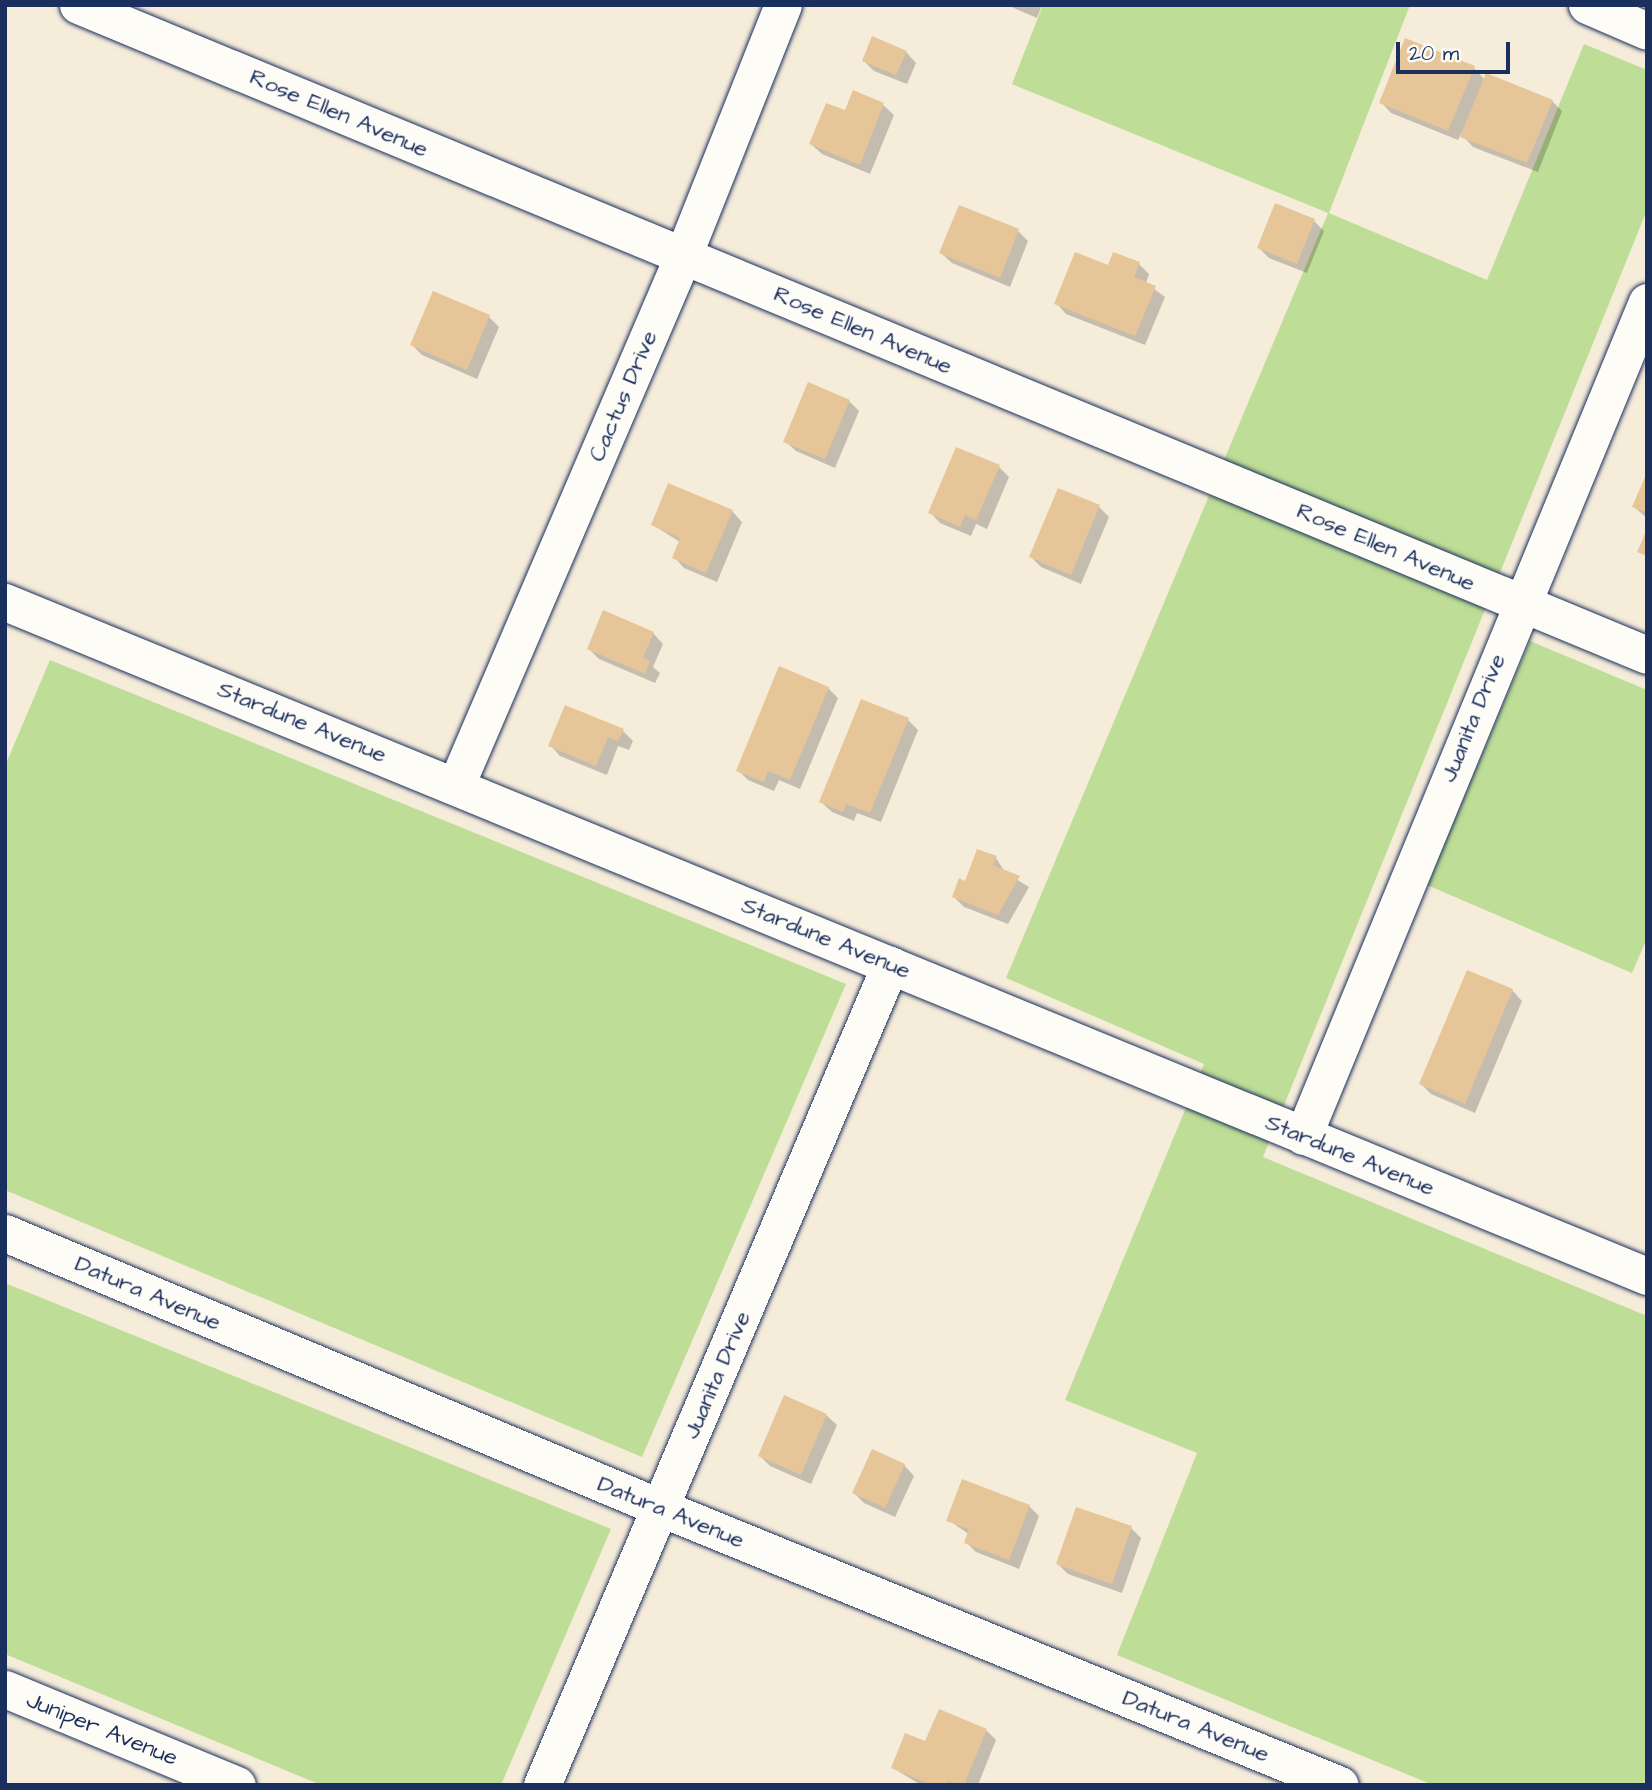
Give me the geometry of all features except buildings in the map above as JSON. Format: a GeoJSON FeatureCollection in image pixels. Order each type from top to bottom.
{"type":"FeatureCollection","features":[{"type":"Feature","properties":{"kind":"street","name":"Rose Ellen Avenue"},"geometry":{"type":"LineString","coordinates":[[78,5],[1647,655]]}},
{"type":"Feature","properties":{"kind":"street","name":"Cactus Drive"},"geometry":{"type":"LineString","coordinates":[[456,785],[683,256],[783,5]]}},
{"type":"Feature","properties":{"kind":"street"},"geometry":{"type":"LineString","coordinates":[[1587,5],[1647,31]]}},
{"type":"Feature","properties":{"kind":"street","name":"Juanita Drive"},"geometry":{"type":"LineString","coordinates":[[1303,1136],[1520,603],[1647,302]]}},
{"type":"Feature","properties":{"kind":"street","name":"Stardune Avenue"},"geometry":{"type":"LineString","coordinates":[[5,602],[1647,1276]]}},
{"type":"Feature","properties":{"kind":"street","name":"Juanita Drive"},"geometry":{"type":"LineString","coordinates":[[542,1785],[890,965]]}},
{"type":"Feature","properties":{"kind":"street","name":"Datura Avenue"},"geometry":{"type":"LineString","coordinates":[[5,1233],[661,1508],[1340,1785]]}},
{"type":"Feature","properties":{"kind":"street","name":"Juniper Avenue"},"geometry":{"type":"LineString","coordinates":[[5,1689],[237,1785]]}},
{"type":"Feature","properties":{"kind":"green space"},"geometry":{"type":"Polygon","coordinates":[[[1043,5],[1410,5],[1329,213],[1487,280],[1584,44],[1647,70],[1647,210],[1263,1157],[1647,1316],[1647,1785],[1433,1785],[1117,1655],[1197,1453],[1065,1400],[1204,1064],[1006,978],[1328,213],[1012,84],[1043,5]]]}},
{"type":"Feature","properties":{"kind":"green space"},"geometry":{"type":"Polygon","coordinates":[[[1530,641],[1647,690],[1647,938],[1632,973],[1427,885],[1530,641]]]}},
{"type":"Feature","properties":{"kind":"green space"},"geometry":{"type":"Polygon","coordinates":[[[50,660],[846,984],[642,1457],[5,1190],[5,766],[50,660]]]}},
{"type":"Feature","properties":{"kind":"green space"},"geometry":{"type":"Polygon","coordinates":[[[5,1283],[611,1529],[501,1785],[321,1785],[5,1654],[5,1283]]]}}]}
